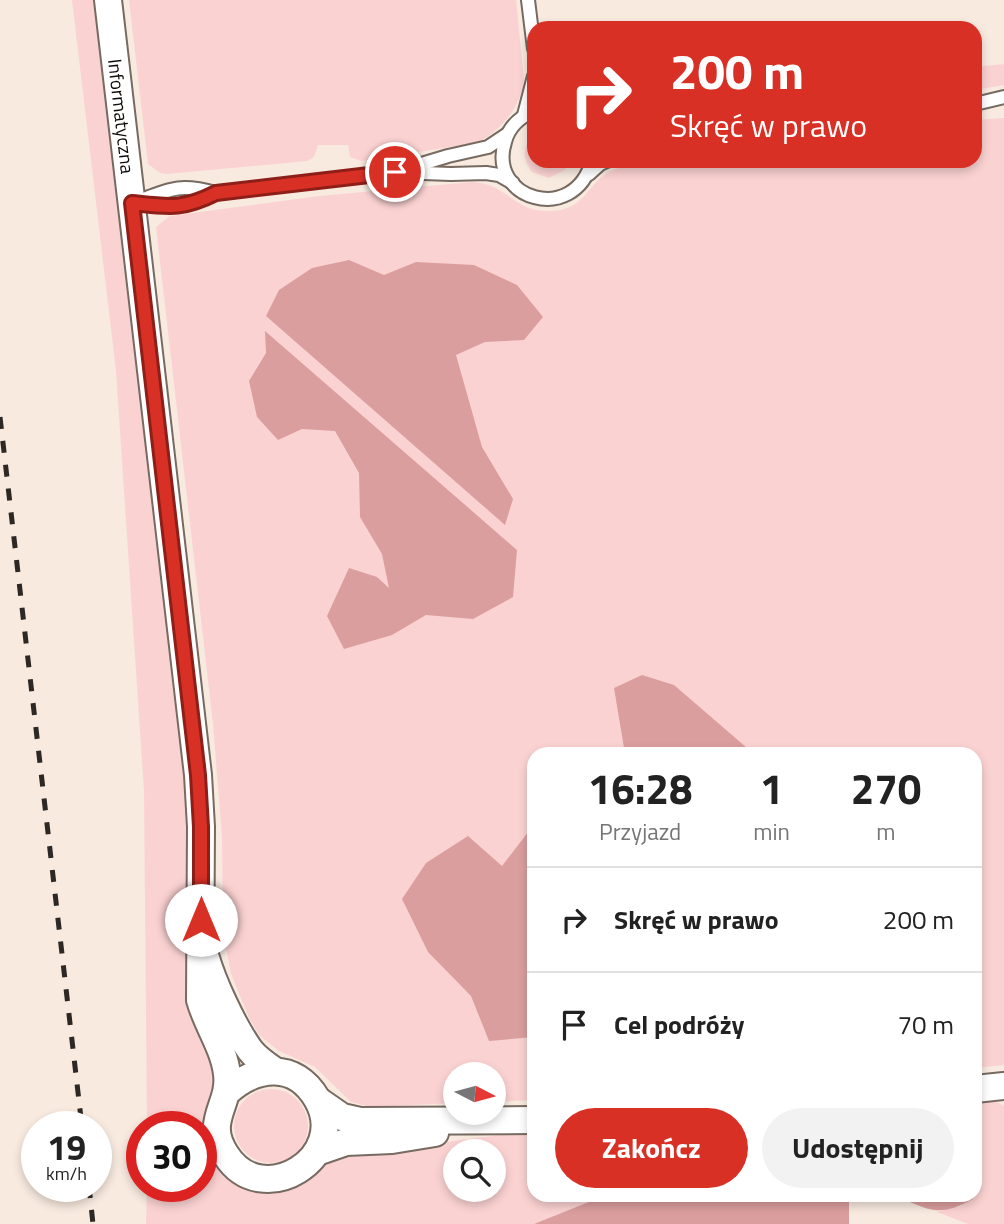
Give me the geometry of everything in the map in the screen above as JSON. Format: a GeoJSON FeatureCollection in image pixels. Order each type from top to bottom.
{"type":"FeatureCollection","features":[{"type":"Feature","properties":{"kind":"street","name":"Informatyczna"},"geometry":{"type":"LineString","coordinates":[[108,0],[198,775],[201,827],[200,1000],[205,1019],[225,1058],[228,1092],[219,1109],[218,1139],[226,1156],[239,1170],[270,1180],[289,1176],[305,1167],[317,1153],[346,1142],[392,1140],[482,1125]]}},
{"type":"Feature","properties":{"kind":"street","name":"Informatyczna"},"geometry":{"type":"LineString","coordinates":[[201,943],[209,968],[250,1049],[260,1061],[275,1071],[293,1076],[309,1087],[319,1101],[342,1116],[360,1121],[443,1122]]}},
{"type":"Feature","properties":{"kind":"street"},"geometry":{"type":"LineString","coordinates":[[228,1092],[242,1079],[256,1073],[275,1071]]}},
{"type":"Feature","properties":{"kind":"street"},"geometry":{"type":"LineString","coordinates":[[982,1088],[1004,1086]]}},
{"type":"Feature","properties":{"kind":"street"},"geometry":{"type":"LineString","coordinates":[[317,1153],[323,1139],[324,1120],[319,1101]]}},
{"type":"Feature","properties":{"kind":"street","name":"Informatyczna"},"geometry":{"type":"LineString","coordinates":[[506,1122],[527,1120]]}},
{"type":"Feature","properties":{"kind":"lane"},"geometry":{"type":"LineString","coordinates":[[528,0],[531,21]]}},
{"type":"Feature","properties":{"kind":"lane"},"geometry":{"type":"LineString","coordinates":[[982,102],[1004,97]]}},
{"type":"Feature","properties":{"kind":"lane"},"geometry":{"type":"LineString","coordinates":[[982,104],[1004,105]]}},
{"type":"Feature","properties":{"kind":"lane"},"geometry":{"type":"LineString","coordinates":[[395,172],[488,147],[507,134],[514,124],[527,114]]}},
{"type":"Feature","properties":{"kind":"lane"},"geometry":{"type":"LineString","coordinates":[[507,134],[502,160],[513,183]]}},
{"type":"Feature","properties":{"kind":"lane"},"geometry":{"type":"LineString","coordinates":[[132,203],[171,207],[195,204],[216,193],[395,172],[499,175],[522,192],[546,200],[571,193],[581,185],[590,168]]}},
{"type":"Feature","properties":{"kind":"lane"},"geometry":{"type":"LineString","coordinates":[[588,174],[597,168]]}},
{"type":"Feature","properties":{"kind":"shaded area"},"geometry":{"type":"Polygon","coordinates":[[[72,0],[96,0],[188,819],[188,969],[216,1059],[216,1111],[147,1111],[144,791],[116,371],[72,0]]]}},
{"type":"Feature","properties":{"kind":"shaded area"},"geometry":{"type":"Polygon","coordinates":[[[129,0],[516,0],[524,80],[522,90],[508,118],[476,143],[361,161],[350,157],[348,145],[318,145],[314,157],[307,161],[160,173],[148,164],[129,0]]]}},
{"type":"Feature","properties":{"kind":"shaded area"},"geometry":{"type":"Polygon","coordinates":[[[1004,64],[1004,85],[982,89],[982,66],[1004,64]]]}},
{"type":"Feature","properties":{"kind":"shaded area"},"geometry":{"type":"Polygon","coordinates":[[[1004,118],[1004,1065],[982,1067],[982,747],[527,747],[527,1100],[506,1101],[506,1062],[443,1062],[443,1104],[371,1107],[351,1102],[315,1067],[279,1051],[260,1036],[249,1018],[231,974],[223,933],[222,837],[213,724],[156,227],[170,216],[319,196],[472,182],[493,187],[534,210],[559,210],[577,203],[602,177],[620,168],[982,168],[982,120],[1004,118]]]}},
{"type":"Feature","properties":{"kind":"shaded area"},"geometry":{"type":"Polygon","coordinates":[[[530,168],[566,168],[549,178],[532,172],[530,168]]]}},
{"type":"Feature","properties":{"kind":"shaded area"},"geometry":{"type":"Polygon","coordinates":[[[349,260],[384,275],[416,262],[474,265],[517,285],[543,317],[524,340],[485,342],[456,355],[482,447],[513,499],[505,525],[266,316],[279,290],[312,268],[349,260]]]}},
{"type":"Feature","properties":{"kind":"shaded area"},"geometry":{"type":"Polygon","coordinates":[[[265,331],[517,550],[513,597],[473,619],[426,615],[392,635],[344,649],[327,616],[349,568],[377,577],[389,588],[382,554],[360,517],[359,473],[335,431],[302,429],[278,440],[257,417],[249,381],[266,353],[265,331]]]}},
{"type":"Feature","properties":{"kind":"shaded area"},"geometry":{"type":"Polygon","coordinates":[[[642,675],[674,685],[746,747],[624,747],[614,688],[642,675]]]}},
{"type":"Feature","properties":{"kind":"shaded area"},"geometry":{"type":"Polygon","coordinates":[[[527,834],[527,1038],[489,1041],[471,996],[428,952],[402,899],[426,863],[468,836],[502,866],[527,834]]]}},
{"type":"Feature","properties":{"kind":"shaded area"},"geometry":{"type":"Polygon","coordinates":[[[271,1089],[292,1095],[302,1105],[308,1126],[302,1147],[292,1157],[271,1163],[250,1157],[240,1147],[234,1126],[240,1105],[250,1095],[271,1089]]]}},
{"type":"Feature","properties":{"kind":"shaded area"},"geometry":{"type":"Polygon","coordinates":[[[982,1101],[997,1102],[1004,1106],[1004,1224],[968,1224],[937,1212],[965,1202],[982,1202],[982,1101]]]}},
{"type":"Feature","properties":{"kind":"shaded area"},"geometry":{"type":"Polygon","coordinates":[[[527,1133],[527,1202],[589,1202],[534,1224],[146,1224],[147,1202],[217,1202],[217,1163],[231,1178],[261,1191],[277,1192],[302,1185],[338,1156],[443,1142],[443,1202],[506,1202],[506,1139],[468,1139],[527,1133]]]}},
{"type":"Feature","properties":{"kind":"shaded area"},"geometry":{"type":"Polygon","coordinates":[[[589,1202],[849,1202],[849,1224],[534,1224],[589,1202]]]}},
{"type":"Feature","properties":{"kind":"shaded area"},"geometry":{"type":"Polygon","coordinates":[[[910,1202],[967,1202],[950,1209],[925,1208],[910,1202]]]}},
{"type":"Feature","properties":{"kind":"railway"},"geometry":{"type":"LineString","coordinates":[[0,417],[80,1111]]}},
{"type":"Feature","properties":{"kind":"railway"},"geometry":{"type":"LineString","coordinates":[[91,1202],[93,1224]]}},
{"type":"Feature","properties":{"kind":"route"},"geometry":{"type":"LineString","coordinates":[[201,920],[198,775],[132,203],[171,207],[195,204],[216,193],[395,172]]}}]}
